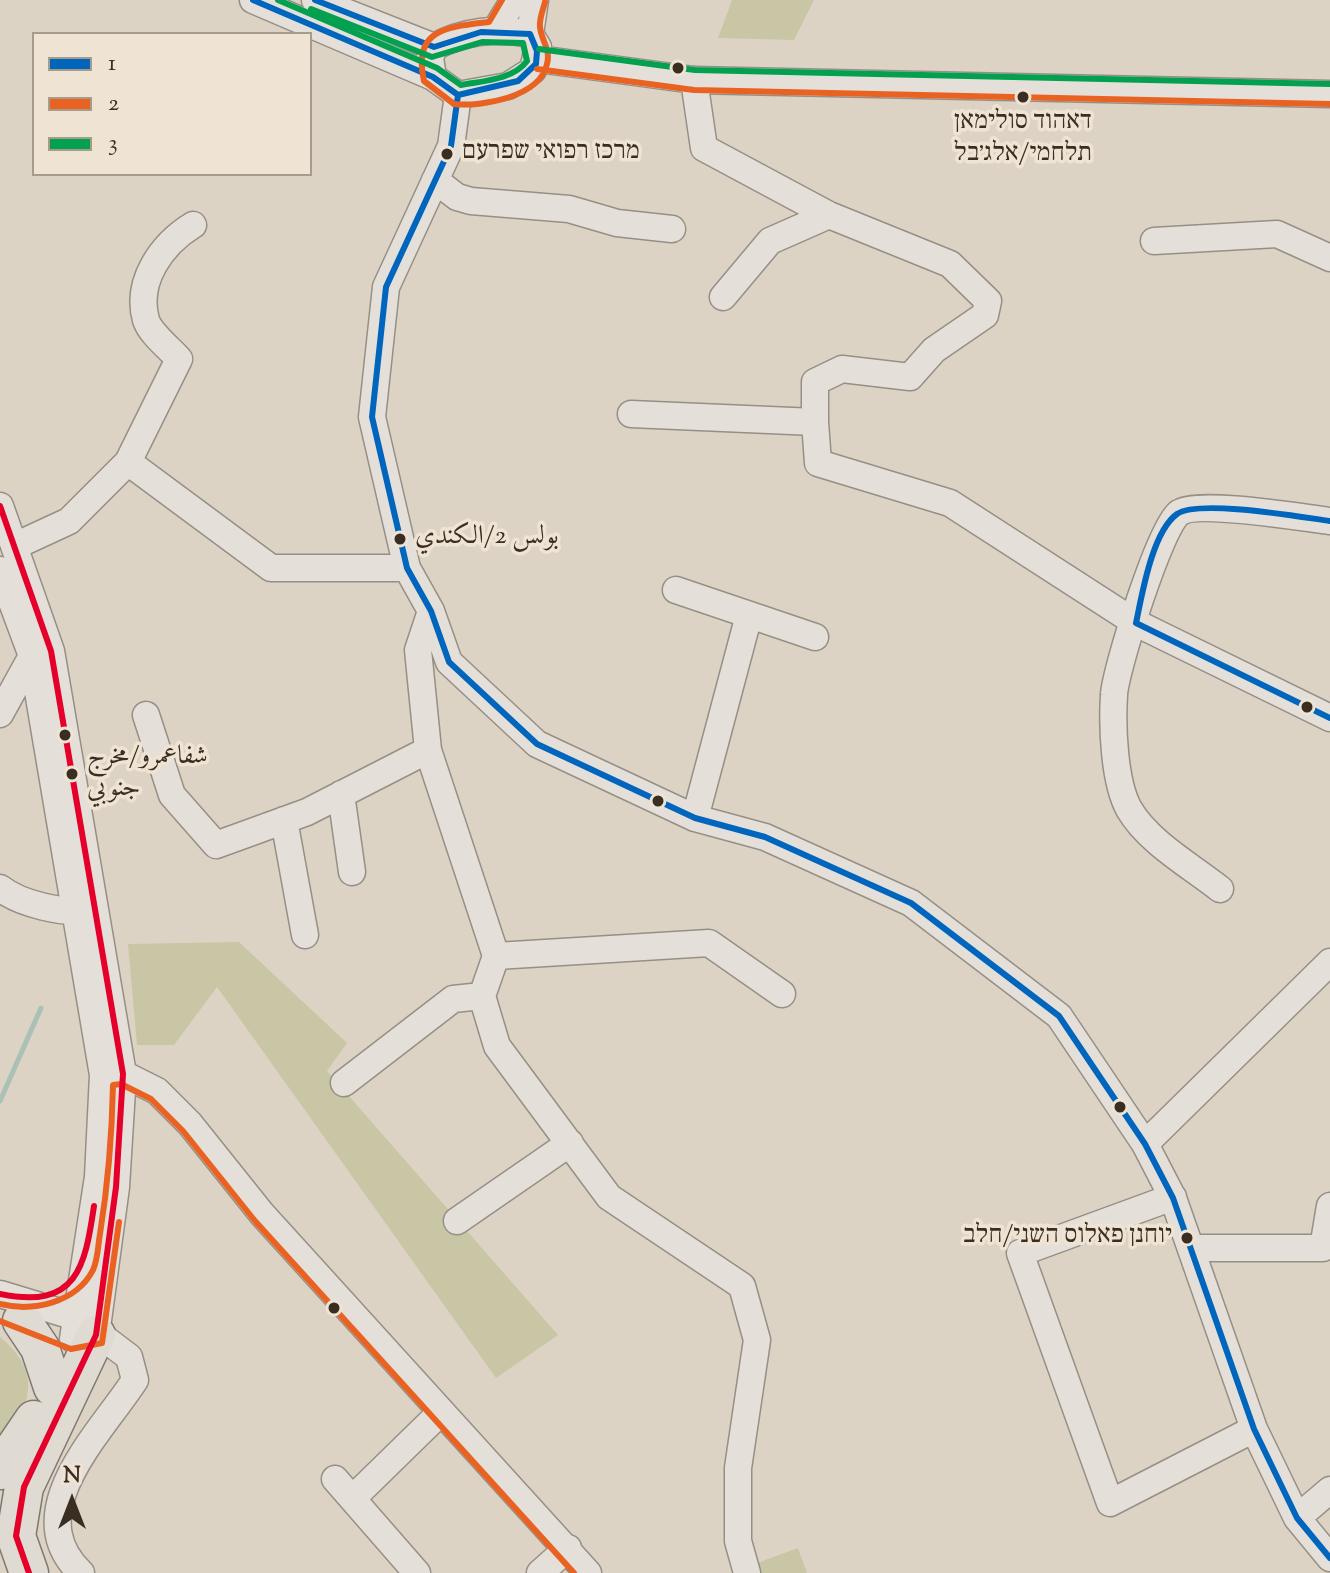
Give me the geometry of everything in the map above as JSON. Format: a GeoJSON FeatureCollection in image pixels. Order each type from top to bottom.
{"type":"FeatureCollection","features":[{"type":"Feature","properties":{"kind":"highway"},"geometry":{"type":"LineString","coordinates":[[9,1306],[40,1348],[53,1387]]}},
{"type":"Feature","properties":{"kind":"highway"},"geometry":{"type":"LineString","coordinates":[[0,1470],[53,1387],[82,1330]]}},
{"type":"Feature","properties":{"kind":"highway"},"geometry":{"type":"LineString","coordinates":[[29,1573],[16,1536],[24,1487],[82,1330]]}},
{"type":"Feature","properties":{"kind":"highway"},"geometry":{"type":"LineString","coordinates":[[0,1556],[19,1573]]}},
{"type":"Feature","properties":{"kind":"street"},"geometry":{"type":"LineString","coordinates":[[253,0],[433,77],[458,95],[508,86],[524,79],[538,59],[538,47],[530,34],[535,0]]}},
{"type":"Feature","properties":{"kind":"street"},"geometry":{"type":"LineString","coordinates":[[315,0],[434,47]]}},
{"type":"Feature","properties":{"kind":"street"},"geometry":{"type":"LineString","coordinates":[[495,31],[514,0]]}},
{"type":"Feature","properties":{"kind":"street"},"geometry":{"type":"LineString","coordinates":[[433,77],[430,58],[434,47],[453,36],[495,31],[530,34]]}},
{"type":"Feature","properties":{"kind":"street"},"geometry":{"type":"LineString","coordinates":[[538,59],[694,80],[1330,94]]}},
{"type":"Feature","properties":{"kind":"street"},"geometry":{"type":"LineString","coordinates":[[694,80],[704,148],[829,215],[950,264],[988,301],[985,315],[934,350],[910,377],[842,369],[815,382],[818,463],[950,503],[1136,623],[1330,718]]}},
{"type":"Feature","properties":{"kind":"street"},"geometry":{"type":"LineString","coordinates":[[458,95],[451,146],[386,287],[372,417],[407,568],[431,611],[449,662],[537,744],[695,818],[765,837],[911,903],[1059,1016],[1145,1144],[1173,1197],[1254,1429],[1297,1518],[1330,1558]]}},
{"type":"Feature","properties":{"kind":"street"},"geometry":{"type":"LineString","coordinates":[[435,180],[457,197],[471,201],[569,209],[617,223],[672,229]]}},
{"type":"Feature","properties":{"kind":"street"},"geometry":{"type":"LineString","coordinates":[[723,297],[770,241],[829,215]]}},
{"type":"Feature","properties":{"kind":"street"},"geometry":{"type":"LineString","coordinates":[[15,546],[69,521],[128,462],[179,359],[147,322],[145,293],[159,253],[172,238],[193,225]]}},
{"type":"Feature","properties":{"kind":"street"},"geometry":{"type":"LineString","coordinates":[[1154,241],[1277,234],[1330,258]]}},
{"type":"Feature","properties":{"kind":"street"},"geometry":{"type":"LineString","coordinates":[[631,414],[815,422]]}},
{"type":"Feature","properties":{"kind":"street"},"geometry":{"type":"LineString","coordinates":[[128,462],[271,568],[407,568]]}},
{"type":"Feature","properties":{"kind":"street"},"geometry":{"type":"LineString","coordinates":[[0,506],[51,651],[85,910]]}},
{"type":"Feature","properties":{"kind":"street"},"geometry":{"type":"LineString","coordinates":[[1220,889],[1139,824],[1127,806],[1115,752],[1114,693],[1151,564],[1170,522],[1179,512],[1191,509],[1330,521]]}},
{"type":"Feature","properties":{"kind":"street"},"geometry":{"type":"LineString","coordinates":[[0,570],[32,656],[85,910],[113,1074],[116,1187],[82,1330]]}},
{"type":"Feature","properties":{"kind":"street"},"geometry":{"type":"LineString","coordinates":[[676,590],[815,637]]}},
{"type":"Feature","properties":{"kind":"street"},"geometry":{"type":"LineString","coordinates":[[431,611],[418,650],[428,750],[496,956],[482,996],[497,1046],[609,1197],[742,1286],[757,1340],[738,1468],[738,1541],[747,1573]]}},
{"type":"Feature","properties":{"kind":"street"},"geometry":{"type":"LineString","coordinates":[[695,818],[749,615]]}},
{"type":"Feature","properties":{"kind":"street"},"geometry":{"type":"LineString","coordinates":[[0,714],[32,656]]}},
{"type":"Feature","properties":{"kind":"street"},"geometry":{"type":"LineString","coordinates":[[146,715],[172,795],[216,845],[284,820],[428,750]]}},
{"type":"Feature","properties":{"kind":"street"},"geometry":{"type":"LineString","coordinates":[[341,794],[352,872]]}},
{"type":"Feature","properties":{"kind":"street"},"geometry":{"type":"LineString","coordinates":[[284,820],[305,935]]}},
{"type":"Feature","properties":{"kind":"street"},"geometry":{"type":"LineString","coordinates":[[3,901],[85,910]]}},
{"type":"Feature","properties":{"kind":"street"},"geometry":{"type":"LineString","coordinates":[[496,956],[709,943],[782,994]]}},
{"type":"Feature","properties":{"kind":"street"},"geometry":{"type":"LineString","coordinates":[[1145,1144],[1330,962]]}},
{"type":"Feature","properties":{"kind":"street"},"geometry":{"type":"LineString","coordinates":[[344,1083],[453,999],[482,996]]}},
{"type":"Feature","properties":{"kind":"street"},"geometry":{"type":"LineString","coordinates":[[82,1330],[83,1266],[113,1074]]}},
{"type":"Feature","properties":{"kind":"street"},"geometry":{"type":"LineString","coordinates":[[113,1074],[157,1091],[190,1124],[262,1214],[588,1573]]}},
{"type":"Feature","properties":{"kind":"street"},"geometry":{"type":"LineString","coordinates":[[457,1221],[570,1143]]}},
{"type":"Feature","properties":{"kind":"street"},"geometry":{"type":"LineString","coordinates":[[1173,1197],[1020,1253],[1110,1503],[1254,1429]]}},
{"type":"Feature","properties":{"kind":"street"},"geometry":{"type":"LineString","coordinates":[[1192,1248],[1323,1248],[1330,1206]]}},
{"type":"Feature","properties":{"kind":"street"},"geometry":{"type":"LineString","coordinates":[[9,1306],[48,1293],[83,1266]]}},
{"type":"Feature","properties":{"kind":"street"},"geometry":{"type":"LineString","coordinates":[[9,1306],[82,1330],[129,1357],[135,1380],[72,1469],[60,1501],[58,1539],[62,1550],[81,1573]]}},
{"type":"Feature","properties":{"kind":"street"},"geometry":{"type":"LineString","coordinates":[[417,1573],[344,1488],[440,1413]]}},
{"type":"Feature","properties":{"kind":"street"},"geometry":{"type":"LineString","coordinates":[[1297,1518],[1330,1490]]}},
{"type":"Feature","properties":{"kind":"street"},"geometry":{"type":"LineString","coordinates":[[540,1573],[568,1548]]}},
{"type":"Feature","properties":{"kind":"shaded area"},"geometry":{"type":"Polygon","coordinates":[[[732,0],[814,0],[794,40],[718,38],[732,0]]]}},
{"type":"Feature","properties":{"kind":"shaded area"},"geometry":{"type":"Polygon","coordinates":[[[239,942],[347,1043],[327,1071],[558,1335],[496,1378],[217,987],[174,1045],[137,1045],[128,944],[239,942]]]}},
{"type":"Feature","properties":{"kind":"shaded area"},"geometry":{"type":"Polygon","coordinates":[[[0,1337],[15,1352],[28,1381],[23,1409],[0,1456],[0,1337]]]}},
{"type":"Feature","properties":{"kind":"shaded area"},"geometry":{"type":"Polygon","coordinates":[[[798,1548],[807,1573],[760,1573],[757,1563],[798,1548]]]}},
{"type":"Feature","properties":{"kind":"waterway"},"geometry":{"type":"LineString","coordinates":[[0,1101],[41,1008]]}},
{"type":"Feature","properties":{"kind":"transit line","name":"1"},"geometry":{"type":"LineString","coordinates":[[253,0],[433,77],[458,95],[518,81],[536,64],[537,51],[530,34],[481,32],[434,47],[315,0]]}},
{"type":"Feature","properties":{"kind":"transit line","name":"3"},"geometry":{"type":"LineString","coordinates":[[278,0],[437,68],[461,85],[506,76],[527,61],[523,43],[482,42],[432,57],[311,9]]}},
{"type":"Feature","properties":{"kind":"transit line","name":"2"},"geometry":{"type":"LineString","coordinates":[[502,0],[489,22],[447,29],[428,41],[423,51],[424,81],[454,104],[479,104],[508,98],[533,85],[542,75],[548,59],[540,27],[545,2]]}},
{"type":"Feature","properties":{"kind":"transit line","name":"3"},"geometry":{"type":"LineString","coordinates":[[539,49],[695,70],[1330,84]]}},
{"type":"Feature","properties":{"kind":"transit line","name":"2"},"geometry":{"type":"LineString","coordinates":[[537,69],[694,90],[1330,104]]}},
{"type":"Feature","properties":{"kind":"transit line","name":"1"},"geometry":{"type":"LineString","coordinates":[[458,95],[451,146],[386,287],[372,417],[407,568],[431,611],[449,662],[537,744],[695,818],[765,837],[911,903],[1059,1016],[1145,1144],[1173,1198],[1254,1429],[1297,1518],[1330,1558]]}},
{"type":"Feature","properties":{"kind":"transit line"},"geometry":{"type":"LineString","coordinates":[[0,506],[51,651],[123,1074],[116,1187],[96,1335],[24,1487],[16,1536],[29,1573]]}},
{"type":"Feature","properties":{"kind":"transit line","name":"1"},"geometry":{"type":"LineString","coordinates":[[1136,623],[1155,549],[1168,523],[1177,514],[1206,508],[1330,521]]}},
{"type":"Feature","properties":{"kind":"transit line","name":"1"},"geometry":{"type":"LineString","coordinates":[[1136,623],[1330,718]]}},
{"type":"Feature","properties":{"kind":"transit line","name":"2"},"geometry":{"type":"LineString","coordinates":[[0,1304],[26,1307],[52,1302],[76,1290],[93,1270],[107,1178],[113,1085],[121,1084],[151,1099],[183,1131],[255,1221],[574,1573]]}},
{"type":"Feature","properties":{"kind":"transit line"},"geometry":{"type":"LineString","coordinates":[[0,1294],[46,1296],[72,1279],[81,1265],[94,1206]]}},
{"type":"Feature","properties":{"kind":"transit line","name":"2"},"geometry":{"type":"LineString","coordinates":[[0,1321],[71,1349],[102,1343],[119,1222]]}},
{"type":"Feature","properties":{"kind":"place","name":"דאהוד סולימאן תלחמי/אלג׳בל"},"geometry":{"type":"Point","coordinates":[1023,97]}},
{"type":"Feature","properties":{"kind":"place","name":"מרכז רפואי שפרעם"},"geometry":{"type":"Point","coordinates":[447,154]}},
{"type":"Feature","properties":{"kind":"place","name":"بولس 2/الكندي"},"geometry":{"type":"Point","coordinates":[400,539]}},
{"type":"Feature","properties":{"kind":"place","name":"شفاعمرو/مخرج جنوبي"},"geometry":{"type":"Point","coordinates":[72,774]}},
{"type":"Feature","properties":{"kind":"place","name":"יוחנן פאלוס השני/חלב"},"geometry":{"type":"Point","coordinates":[1187,1238]}}]}
